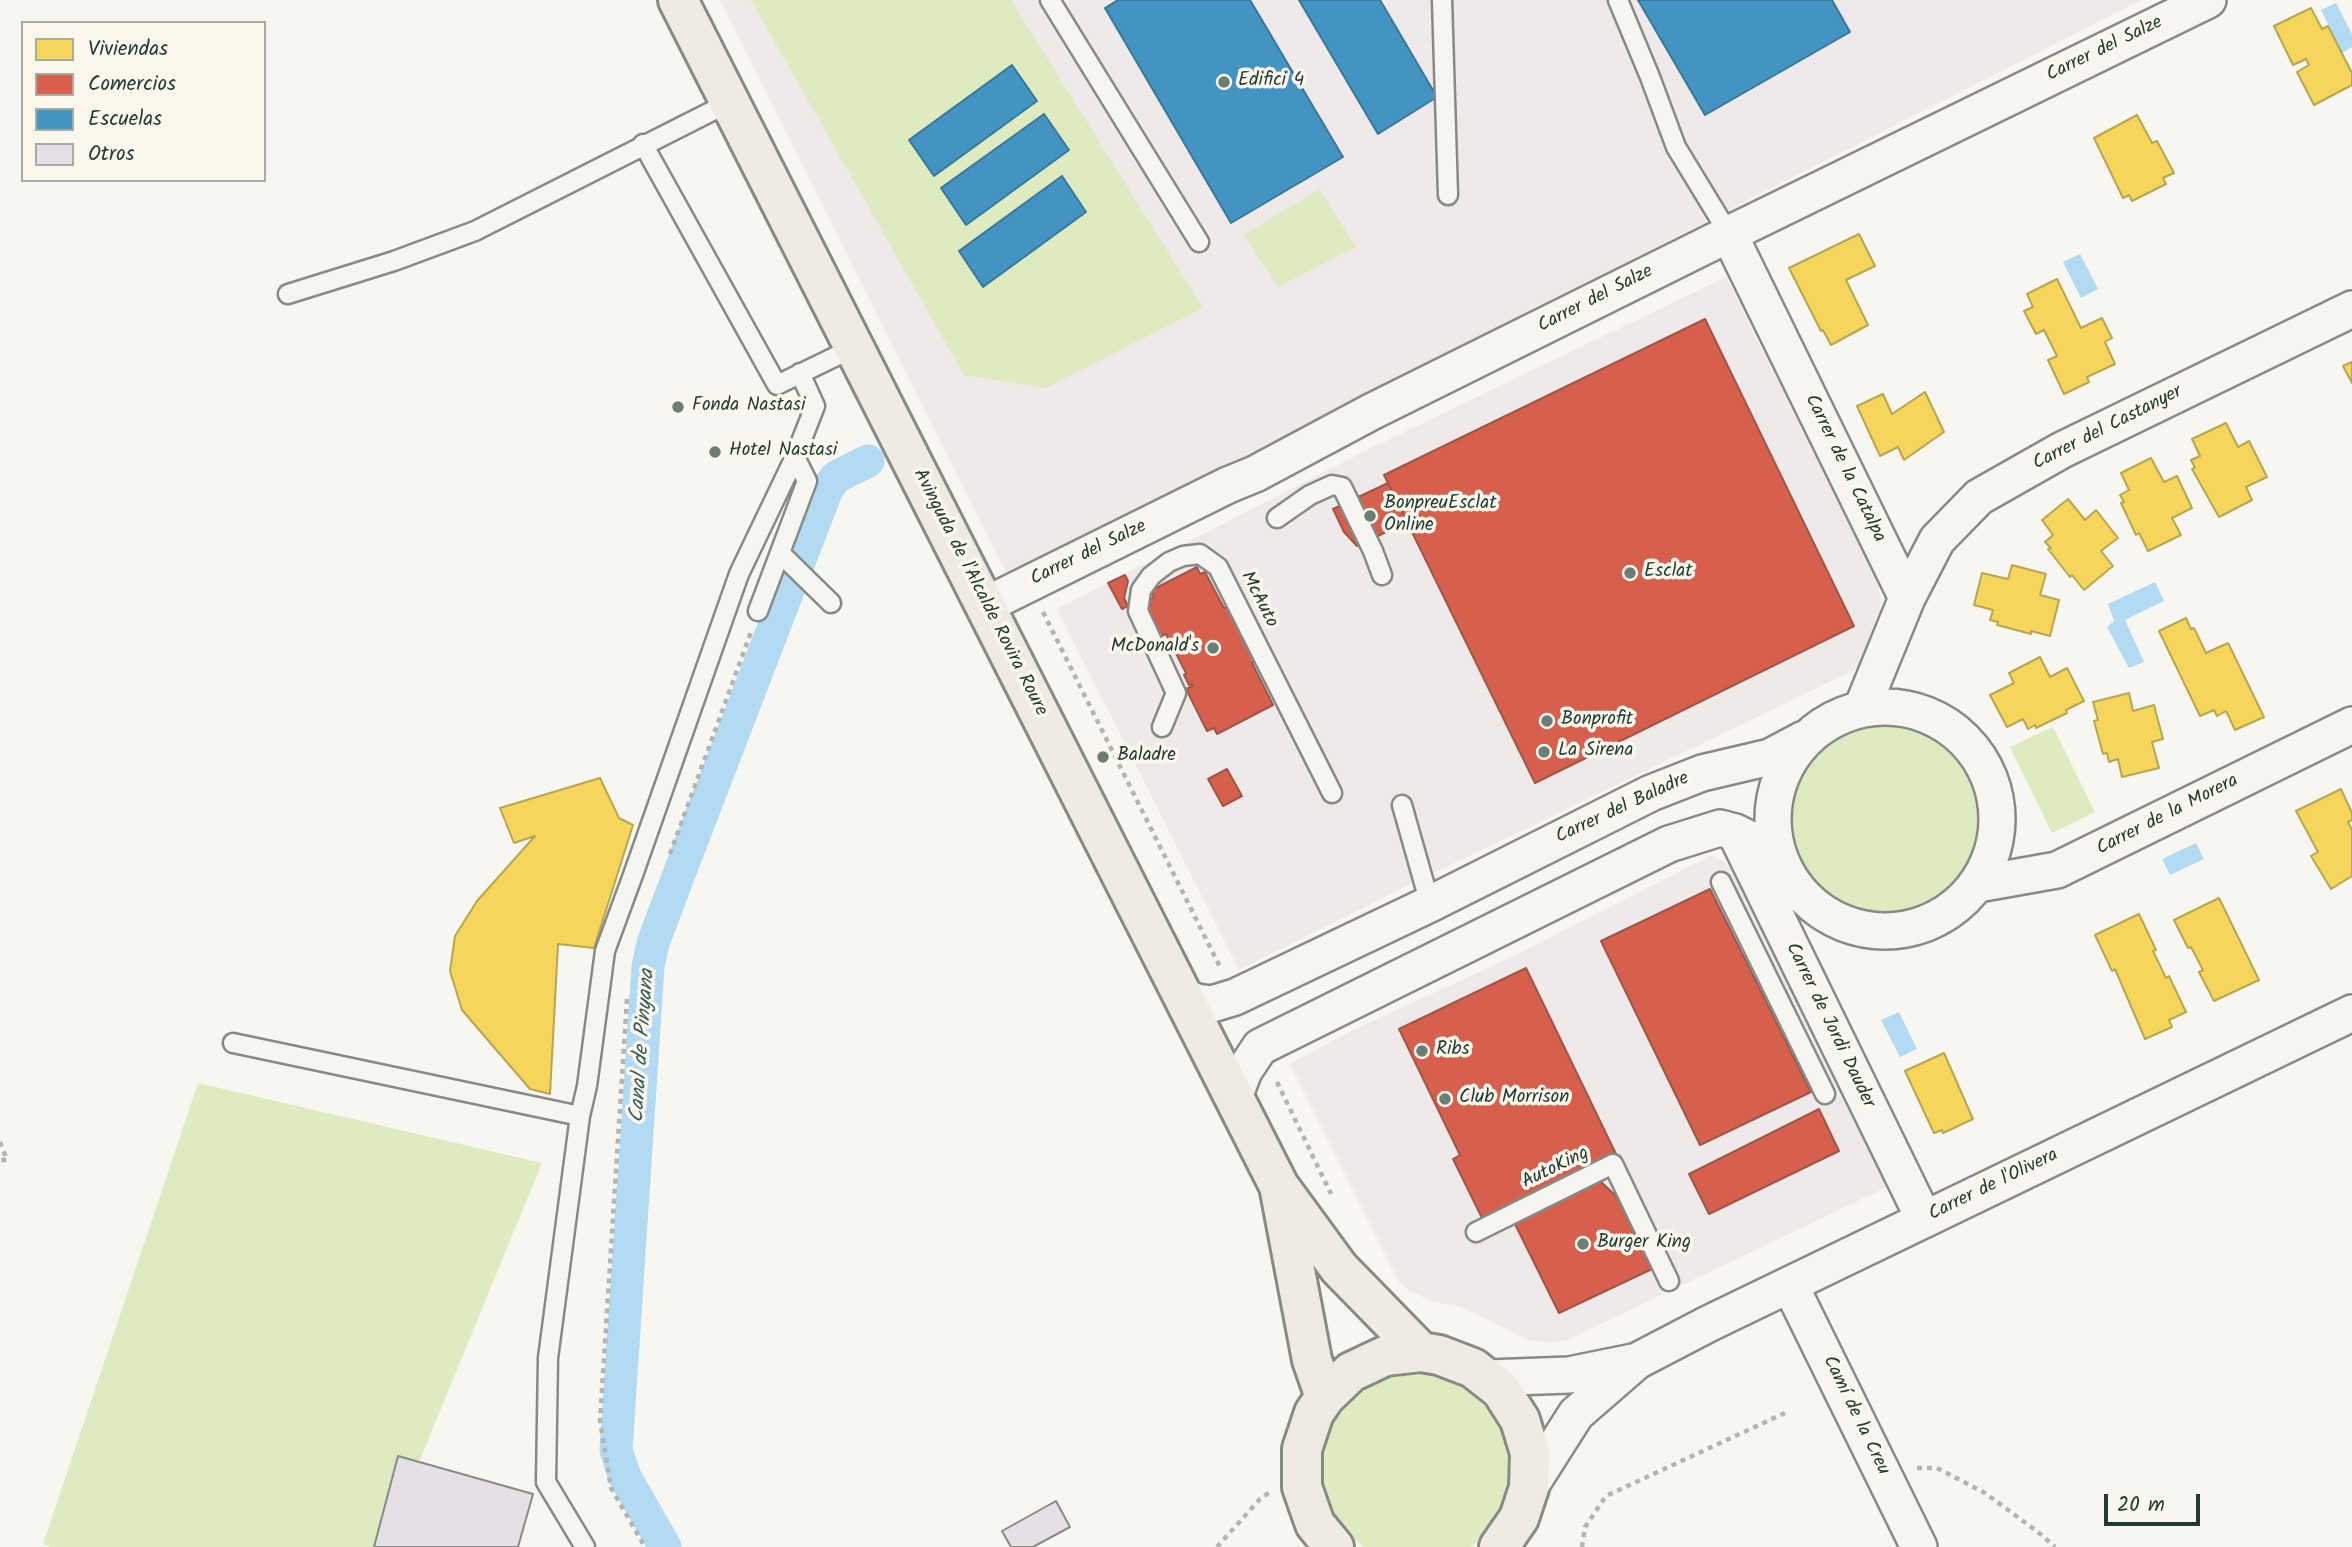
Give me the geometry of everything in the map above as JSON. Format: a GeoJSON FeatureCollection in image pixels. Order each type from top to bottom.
{"type":"FeatureCollection","features":[{"type":"Feature","properties":{"kind":"main road","name":"Avinguda de l'Alcalde Rovira Roure"},"geometry":{"type":"LineString","coordinates":[[678,0],[1279,1186]]}},
{"type":"Feature","properties":{"kind":"main road"},"geometry":{"type":"LineString","coordinates":[[1279,1186],[1339,1268],[1421,1352]]}},
{"type":"Feature","properties":{"kind":"main road"},"geometry":{"type":"LineString","coordinates":[[1279,1186],[1312,1360],[1325,1396]]}},
{"type":"Feature","properties":{"kind":"main road"},"geometry":{"type":"LineString","coordinates":[[1334,1547],[1315,1524],[1302,1487],[1302,1449],[1307,1430],[1325,1396],[1351,1372],[1385,1356],[1421,1352],[1456,1360],[1488,1378],[1512,1404],[1527,1436],[1531,1471],[1529,1488],[1508,1542]]}},
{"type":"Feature","properties":{"kind":"street","name":"Carrer del Salze"},"geometry":{"type":"LineString","coordinates":[[986,605],[1255,474],[1371,412],[1729,234],[2208,0]]}},
{"type":"Feature","properties":{"kind":"street","name":"Carrer de la Catalpa"},"geometry":{"type":"LineString","coordinates":[[1729,234],[1906,598]]}},
{"type":"Feature","properties":{"kind":"street","name":"Carrer del Castanyer"},"geometry":{"type":"LineString","coordinates":[[1906,598],[1937,540],[1979,497],[2062,450],[2352,310]]}},
{"type":"Feature","properties":{"kind":"street"},"geometry":{"type":"LineString","coordinates":[[1862,708],[1906,598]]}},
{"type":"Feature","properties":{"kind":"street"},"geometry":{"type":"LineString","coordinates":[[1900,707],[1937,719],[1968,742],[1989,774],[1998,812],[1994,849],[1978,884],[1952,910],[1921,926],[1885,932],[1850,926],[1818,910],[1793,885],[1777,852],[1771,822],[1775,791],[1786,762],[1805,738],[1831,719],[1862,708],[1900,707]]}},
{"type":"Feature","properties":{"kind":"street","name":"Carrer de la Morera"},"geometry":{"type":"LineString","coordinates":[[1978,884],[2057,870],[2352,725]]}},
{"type":"Feature","properties":{"kind":"street","name":"Carrer del Baladre"},"geometry":{"type":"LineString","coordinates":[[1184,997],[1212,1004],[1235,997],[1670,785],[1702,773],[1770,757],[1805,738]]}},
{"type":"Feature","properties":{"kind":"street"},"geometry":{"type":"LineString","coordinates":[[1234,1097],[1244,1071],[1260,1047],[1669,844],[1720,828],[1735,832],[1777,852]]}},
{"type":"Feature","properties":{"kind":"street","name":"Carrer de Jordi Dauder"},"geometry":{"type":"LineString","coordinates":[[1735,832],[1924,1219]]}},
{"type":"Feature","properties":{"kind":"street"},"geometry":{"type":"LineString","coordinates":[[1473,883],[1500,908],[1503,926]]}},
{"type":"Feature","properties":{"kind":"street"},"geometry":{"type":"LineString","coordinates":[[1469,943],[1478,927],[1473,883]]}},
{"type":"Feature","properties":{"kind":"street","name":"Carrer de l'Olivera"},"geometry":{"type":"LineString","coordinates":[[1488,1378],[1569,1376],[1637,1361],[2352,1013]]}},
{"type":"Feature","properties":{"kind":"street","name":"Camí de la Creu"},"geometry":{"type":"LineString","coordinates":[[1790,1285],[1919,1547]]}},
{"type":"Feature","properties":{"kind":"street","name":"Carrer de l'Olivera"},"geometry":{"type":"LineString","coordinates":[[1529,1488],[1576,1414],[1637,1361]]}},
{"type":"Feature","properties":{"kind":"lane"},"geometry":{"type":"LineString","coordinates":[[1050,0],[1199,242]]}},
{"type":"Feature","properties":{"kind":"lane"},"geometry":{"type":"LineString","coordinates":[[1442,0],[1448,195]]}},
{"type":"Feature","properties":{"kind":"lane"},"geometry":{"type":"LineString","coordinates":[[1618,0],[1676,147],[1729,234]]}},
{"type":"Feature","properties":{"kind":"lane"},"geometry":{"type":"LineString","coordinates":[[288,293],[394,261],[475,231],[730,102]]}},
{"type":"Feature","properties":{"kind":"lane"},"geometry":{"type":"LineString","coordinates":[[643,144],[777,385],[855,348]]}},
{"type":"Feature","properties":{"kind":"lane"},"geometry":{"type":"LineString","coordinates":[[585,1547],[546,1482],[548,1358],[605,951],[739,574],[795,457],[815,406],[800,373]]}},
{"type":"Feature","properties":{"kind":"lane"},"geometry":{"type":"LineString","coordinates":[[758,611],[784,557],[807,481],[795,457]]}},
{"type":"Feature","properties":{"kind":"lane"},"geometry":{"type":"LineString","coordinates":[[1278,518],[1310,495],[1332,485],[1342,487],[1382,575]]}},
{"type":"Feature","properties":{"kind":"lane","name":"McAuto"},"geometry":{"type":"LineString","coordinates":[[1162,727],[1176,693],[1138,611],[1141,590],[1151,576],[1169,562],[1183,556],[1200,554],[1218,567],[1332,793]]}},
{"type":"Feature","properties":{"kind":"lane"},"geometry":{"type":"LineString","coordinates":[[784,557],[831,603]]}},
{"type":"Feature","properties":{"kind":"lane"},"geometry":{"type":"LineString","coordinates":[[1402,805],[1430,904]]}},
{"type":"Feature","properties":{"kind":"lane"},"geometry":{"type":"LineString","coordinates":[[1721,882],[1825,1094]]}},
{"type":"Feature","properties":{"kind":"lane"},"geometry":{"type":"LineString","coordinates":[[233,1043],[580,1116]]}},
{"type":"Feature","properties":{"kind":"lane","name":"AutoKing"},"geometry":{"type":"LineString","coordinates":[[1476,1232],[1613,1164],[1669,1281]]}},
{"type":"Feature","properties":{"kind":"path"},"geometry":{"type":"LineString","coordinates":[[665,866],[690,804],[758,611]]}},
{"type":"Feature","properties":{"kind":"path"},"geometry":{"type":"LineString","coordinates":[[627,989],[600,1421],[611,1488],[645,1547]]}},
{"type":"Feature","properties":{"kind":"path"},"geometry":{"type":"LineString","coordinates":[[0,1142],[7,1160],[0,1160]]}},
{"type":"Feature","properties":{"kind":"path"},"geometry":{"type":"LineString","coordinates":[[1583,1547],[1585,1527],[1606,1496],[1787,1412]]}},
{"type":"Feature","properties":{"kind":"path"},"geometry":{"type":"LineString","coordinates":[[1881,1467],[1937,1468],[1985,1493],[2055,1547]]}},
{"type":"Feature","properties":{"kind":"path"},"geometry":{"type":"LineString","coordinates":[[1217,1547],[1260,1499],[1301,1468]]}},
{"type":"Feature","properties":{"kind":"shaded area"},"geometry":{"type":"Polygon","coordinates":[[[720,0],[2141,0],[1008,577],[720,0]]]}},
{"type":"Feature","properties":{"kind":"shaded area"},"geometry":{"type":"Polygon","coordinates":[[[1726,277],[1875,577],[1880,592],[1881,626],[1867,657],[1854,670],[1239,970],[1057,609],[1369,449],[1726,277]]]}},
{"type":"Feature","properties":{"kind":"shaded area"},"geometry":{"type":"Polygon","coordinates":[[[1710,856],[1722,860],[1734,871],[1887,1187],[1567,1340],[1550,1343],[1528,1340],[1457,1306],[1433,1302],[1410,1291],[1399,1282],[1290,1064],[1349,1032],[1518,954],[1710,856]]]}},
{"type":"Feature","properties":{"kind":"green space"},"geometry":{"type":"Polygon","coordinates":[[[751,0],[1011,0],[1203,308],[1045,388],[964,375],[751,0]]]}},
{"type":"Feature","properties":{"kind":"green space"},"geometry":{"type":"Polygon","coordinates":[[[1319,189],[1356,247],[1278,287],[1244,235],[1319,189]]]}},
{"type":"Feature","properties":{"kind":"green space"},"geometry":{"type":"Polygon","coordinates":[[[1882,725],[1918,732],[1949,753],[1970,784],[1977,820],[1970,856],[1949,887],[1918,908],[1882,915],[1846,908],[1815,887],[1794,856],[1787,820],[1794,784],[1815,753],[1846,732],[1882,725]]]}},
{"type":"Feature","properties":{"kind":"green space"},"geometry":{"type":"Polygon","coordinates":[[[2053,727],[2095,812],[2052,833],[2010,747],[2053,727]]]}},
{"type":"Feature","properties":{"kind":"green space"},"geometry":{"type":"Polygon","coordinates":[[[198,1083],[542,1163],[384,1547],[50,1547],[43,1544],[198,1083]]]}},
{"type":"Feature","properties":{"kind":"green space"},"geometry":{"type":"Polygon","coordinates":[[[1417,1370],[1441,1373],[1463,1382],[1483,1397],[1498,1416],[1513,1461],[1512,1486],[1504,1509],[1491,1529],[1471,1547],[1364,1547],[1342,1528],[1329,1507],[1321,1485],[1320,1460],[1324,1436],[1335,1414],[1350,1396],[1370,1382],[1393,1373],[1417,1370]]]}},
{"type":"Feature","properties":{"kind":"water"},"geometry":{"type":"Polygon","coordinates":[[[2336,3],[2352,34],[2352,47],[2342,53],[2321,10],[2336,3]]]}},
{"type":"Feature","properties":{"kind":"water"},"geometry":{"type":"Polygon","coordinates":[[[2080,254],[2098,289],[2081,298],[2063,262],[2080,254]]]}},
{"type":"Feature","properties":{"kind":"water"},"geometry":{"type":"Polygon","coordinates":[[[2155,582],[2164,601],[2125,620],[2144,662],[2129,668],[2107,627],[2114,621],[2108,604],[2155,582]]]}},
{"type":"Feature","properties":{"kind":"water"},"geometry":{"type":"Polygon","coordinates":[[[2196,843],[2204,859],[2170,875],[2162,859],[2196,843]]]}},
{"type":"Feature","properties":{"kind":"water"},"geometry":{"type":"Polygon","coordinates":[[[1899,1012],[1917,1049],[1900,1057],[1881,1020],[1899,1012]]]}},
{"type":"Feature","properties":{"kind":"building: Viviendas"},"geometry":{"type":"Polygon","coordinates":[[[2311,8],[2322,29],[2328,26],[2352,73],[2352,85],[2314,105],[2297,72],[2309,65],[2306,59],[2293,65],[2274,26],[2311,8]]]}},
{"type":"Feature","properties":{"kind":"building: Viviendas"},"geometry":{"type":"Polygon","coordinates":[[[2137,115],[2152,143],[2157,141],[2174,173],[2163,178],[2166,184],[2132,201],[2129,195],[2123,198],[2094,138],[2137,115]]]}},
{"type":"Feature","properties":{"kind":"building: Viviendas"},"geometry":{"type":"Polygon","coordinates":[[[1859,234],[1875,266],[1846,280],[1868,325],[1831,345],[1789,268],[1859,234]]]}},
{"type":"Feature","properties":{"kind":"building: Viviendas"},"geometry":{"type":"Polygon","coordinates":[[[2057,279],[2081,328],[2102,318],[2112,338],[2105,342],[2115,364],[2087,377],[2089,382],[2064,394],[2048,360],[2057,356],[2044,330],[2036,334],[2024,311],[2033,307],[2027,294],[2057,279]]]}},
{"type":"Feature","properties":{"kind":"building: Viviendas"},"geometry":{"type":"Polygon","coordinates":[[[2352,362],[2352,383],[2343,366],[2352,362]]]}},
{"type":"Feature","properties":{"kind":"building: Viviendas"},"geometry":{"type":"Polygon","coordinates":[[[1925,392],[1944,432],[1904,460],[1898,447],[1880,456],[1857,406],[1883,394],[1892,414],[1925,392]]]}},
{"type":"Feature","properties":{"kind":"building: Viviendas"},"geometry":{"type":"Polygon","coordinates":[[[2226,423],[2238,447],[2249,441],[2267,477],[2246,487],[2252,500],[2219,517],[2192,469],[2195,468],[2191,460],[2200,456],[2192,439],[2226,423]]]}},
{"type":"Feature","properties":{"kind":"building: Viviendas"},"geometry":{"type":"Polygon","coordinates":[[[2151,458],[2164,482],[2177,476],[2192,508],[2172,518],[2181,535],[2148,551],[2139,533],[2136,535],[2120,495],[2129,490],[2121,473],[2151,458]]]}},
{"type":"Feature","properties":{"kind":"building: Viviendas"},"geometry":{"type":"Polygon","coordinates":[[[2068,499],[2085,520],[2096,510],[2118,538],[2101,551],[2113,566],[2084,590],[2072,575],[2070,577],[2045,542],[2053,535],[2042,520],[2068,499]]]}},
{"type":"Feature","properties":{"kind":"building: Viviendas"},"geometry":{"type":"Polygon","coordinates":[[[2012,565],[2046,574],[2040,595],[2059,600],[2050,636],[1997,625],[1998,622],[1990,620],[1993,610],[1974,605],[1982,573],[2008,579],[2012,565]]]}},
{"type":"Feature","properties":{"kind":"building: Viviendas"},"geometry":{"type":"Polygon","coordinates":[[[2186,618],[2206,653],[2228,643],[2264,717],[2235,730],[2226,711],[2217,716],[2214,710],[2200,716],[2159,631],[2186,618]]]}},
{"type":"Feature","properties":{"kind":"building: Viviendas"},"geometry":{"type":"Polygon","coordinates":[[[2040,657],[2050,677],[2067,668],[2084,701],[2066,710],[2067,713],[2036,728],[2035,725],[2028,729],[2023,719],[2007,727],[1990,695],[2014,683],[2009,673],[2040,657]]]}},
{"type":"Feature","properties":{"kind":"building: Viviendas"},"geometry":{"type":"Polygon","coordinates":[[[2129,693],[2133,711],[2154,705],[2163,739],[2152,742],[2159,768],[2122,777],[2118,759],[2109,762],[2107,753],[2103,754],[2094,721],[2098,720],[2093,702],[2129,693]]]}},
{"type":"Feature","properties":{"kind":"building: Viviendas"},"geometry":{"type":"Polygon","coordinates":[[[600,778],[619,818],[633,825],[594,948],[558,944],[550,1094],[530,1089],[462,1010],[450,971],[455,936],[477,901],[535,836],[514,843],[500,808],[600,778]]]}},
{"type":"Feature","properties":{"kind":"building: Viviendas"},"geometry":{"type":"Polygon","coordinates":[[[2341,789],[2352,813],[2352,820],[2348,822],[2352,830],[2352,876],[2331,889],[2311,856],[2318,852],[2296,811],[2341,789]]]}},
{"type":"Feature","properties":{"kind":"building: Viviendas"},"geometry":{"type":"Polygon","coordinates":[[[2219,898],[2259,980],[2214,1001],[2199,972],[2203,970],[2174,920],[2219,898]]]}},
{"type":"Feature","properties":{"kind":"building: Viviendas"},"geometry":{"type":"Polygon","coordinates":[[[2139,914],[2156,950],[2153,951],[2166,978],[2169,976],[2186,1012],[2169,1020],[2172,1027],[2145,1039],[2115,969],[2112,971],[2095,935],[2139,914]]]}},
{"type":"Feature","properties":{"kind":"building: Viviendas"},"geometry":{"type":"Polygon","coordinates":[[[1944,1053],[1973,1119],[1943,1133],[1942,1130],[1934,1133],[1905,1071],[1944,1053]]]}},
{"type":"Feature","properties":{"kind":"building: Comercios","name":"Esclat"},"geometry":{"type":"Polygon","coordinates":[[[1705,319],[1854,626],[1535,783],[1384,475],[1705,319]]]}},
{"type":"Feature","properties":{"kind":"building: Comercios","name":"BonpreuEsclat Online"},"geometry":{"type":"Polygon","coordinates":[[[1388,483],[1407,522],[1357,546],[1344,532],[1333,509],[1388,483]]]}},
{"type":"Feature","properties":{"kind":"building: Comercios","name":"McDonald's"},"geometry":{"type":"Polygon","coordinates":[[[1197,567],[1200,574],[1205,572],[1224,608],[1231,605],[1259,660],[1252,663],[1273,705],[1217,734],[1214,728],[1207,731],[1186,689],[1193,686],[1192,684],[1189,685],[1184,675],[1186,673],[1166,634],[1159,637],[1144,609],[1151,605],[1148,600],[1154,597],[1150,591],[1197,567]]]}},
{"type":"Feature","properties":{"kind":"building: Comercios"},"geometry":{"type":"Polygon","coordinates":[[[1125,575],[1128,581],[1124,598],[1128,606],[1122,609],[1108,583],[1125,575]]]}},
{"type":"Feature","properties":{"kind":"building: Comercios"},"geometry":{"type":"Polygon","coordinates":[[[1227,769],[1242,796],[1223,806],[1208,779],[1227,769]]]}},
{"type":"Feature","properties":{"kind":"building: Comercios"},"geometry":{"type":"Polygon","coordinates":[[[1710,889],[1811,1092],[1700,1145],[1601,941],[1710,889]]]}},
{"type":"Feature","properties":{"kind":"building: Comercios"},"geometry":{"type":"Polygon","coordinates":[[[1526,968],[1616,1154],[1482,1218],[1453,1159],[1460,1155],[1399,1029],[1526,968]]]}},
{"type":"Feature","properties":{"kind":"building: Comercios"},"geometry":{"type":"Polygon","coordinates":[[[1819,1109],[1839,1151],[1709,1214],[1689,1174],[1819,1109]]]}},
{"type":"Feature","properties":{"kind":"building: Comercios","name":"Burger King"},"geometry":{"type":"Polygon","coordinates":[[[1598,1179],[1617,1197],[1652,1269],[1559,1313],[1513,1220],[1598,1179]]]}},
{"type":"Feature","properties":{"kind":"building: Escuelas","name":"Edifici 4"},"geometry":{"type":"Polygon","coordinates":[[[1118,0],[1250,0],[1343,157],[1231,223],[1105,8],[1118,0]]]}},
{"type":"Feature","properties":{"kind":"building: Escuelas"},"geometry":{"type":"Polygon","coordinates":[[[1299,0],[1380,0],[1437,97],[1378,134],[1299,0]]]}},
{"type":"Feature","properties":{"kind":"building: Escuelas"},"geometry":{"type":"Polygon","coordinates":[[[1638,0],[1832,0],[1850,32],[1705,115],[1638,0]]]}},
{"type":"Feature","properties":{"kind":"building: Escuelas"},"geometry":{"type":"Polygon","coordinates":[[[1012,65],[1037,101],[934,176],[909,140],[1012,65]]]}},
{"type":"Feature","properties":{"kind":"building: Escuelas"},"geometry":{"type":"Polygon","coordinates":[[[1044,114],[1069,150],[966,225],[941,188],[1044,114]]]}},
{"type":"Feature","properties":{"kind":"building: Escuelas"},"geometry":{"type":"Polygon","coordinates":[[[1062,176],[1086,212],[983,287],[959,251],[1062,176]]]}},
{"type":"Feature","properties":{"kind":"building: Otros"},"geometry":{"type":"Polygon","coordinates":[[[398,1456],[533,1494],[518,1547],[374,1547],[398,1456]]]}},
{"type":"Feature","properties":{"kind":"building: Otros"},"geometry":{"type":"Polygon","coordinates":[[[1056,1501],[1070,1527],[1033,1547],[1011,1547],[1002,1531],[1056,1501]]]}},
{"type":"Feature","properties":{"kind":"waterway","name":"Canal de Pinyana"},"geometry":{"type":"LineString","coordinates":[[665,1547],[625,1477],[616,1450],[648,967],[653,943],[827,489],[836,477],[868,461]]}},
{"type":"Feature","properties":{"kind":"place","name":"Edifici 4"},"geometry":{"type":"Point","coordinates":[1224,82]}},
{"type":"Feature","properties":{"kind":"place","name":"Fonda Nastasi"},"geometry":{"type":"Point","coordinates":[678,407]}},
{"type":"Feature","properties":{"kind":"place","name":"Hotel Nastasi"},"geometry":{"type":"Point","coordinates":[715,452]}},
{"type":"Feature","properties":{"kind":"place","name":"BonpreuEsclat Online"},"geometry":{"type":"Point","coordinates":[1370,516]}},
{"type":"Feature","properties":{"kind":"place","name":"Esclat"},"geometry":{"type":"Point","coordinates":[1630,573]}},
{"type":"Feature","properties":{"kind":"place","name":"McDonald's"},"geometry":{"type":"Point","coordinates":[1213,648]}},
{"type":"Feature","properties":{"kind":"place","name":"Bonprofit"},"geometry":{"type":"Point","coordinates":[1547,721]}},
{"type":"Feature","properties":{"kind":"place","name":"La Sirena"},"geometry":{"type":"Point","coordinates":[1544,752]}},
{"type":"Feature","properties":{"kind":"place","name":"Baladre"},"geometry":{"type":"Point","coordinates":[1103,757]}},
{"type":"Feature","properties":{"kind":"place","name":"Ribs"},"geometry":{"type":"Point","coordinates":[1422,1051]}},
{"type":"Feature","properties":{"kind":"place","name":"Club Morrison"},"geometry":{"type":"Point","coordinates":[1445,1099]}},
{"type":"Feature","properties":{"kind":"place","name":"Burger King"},"geometry":{"type":"Point","coordinates":[1583,1244]}}]}
